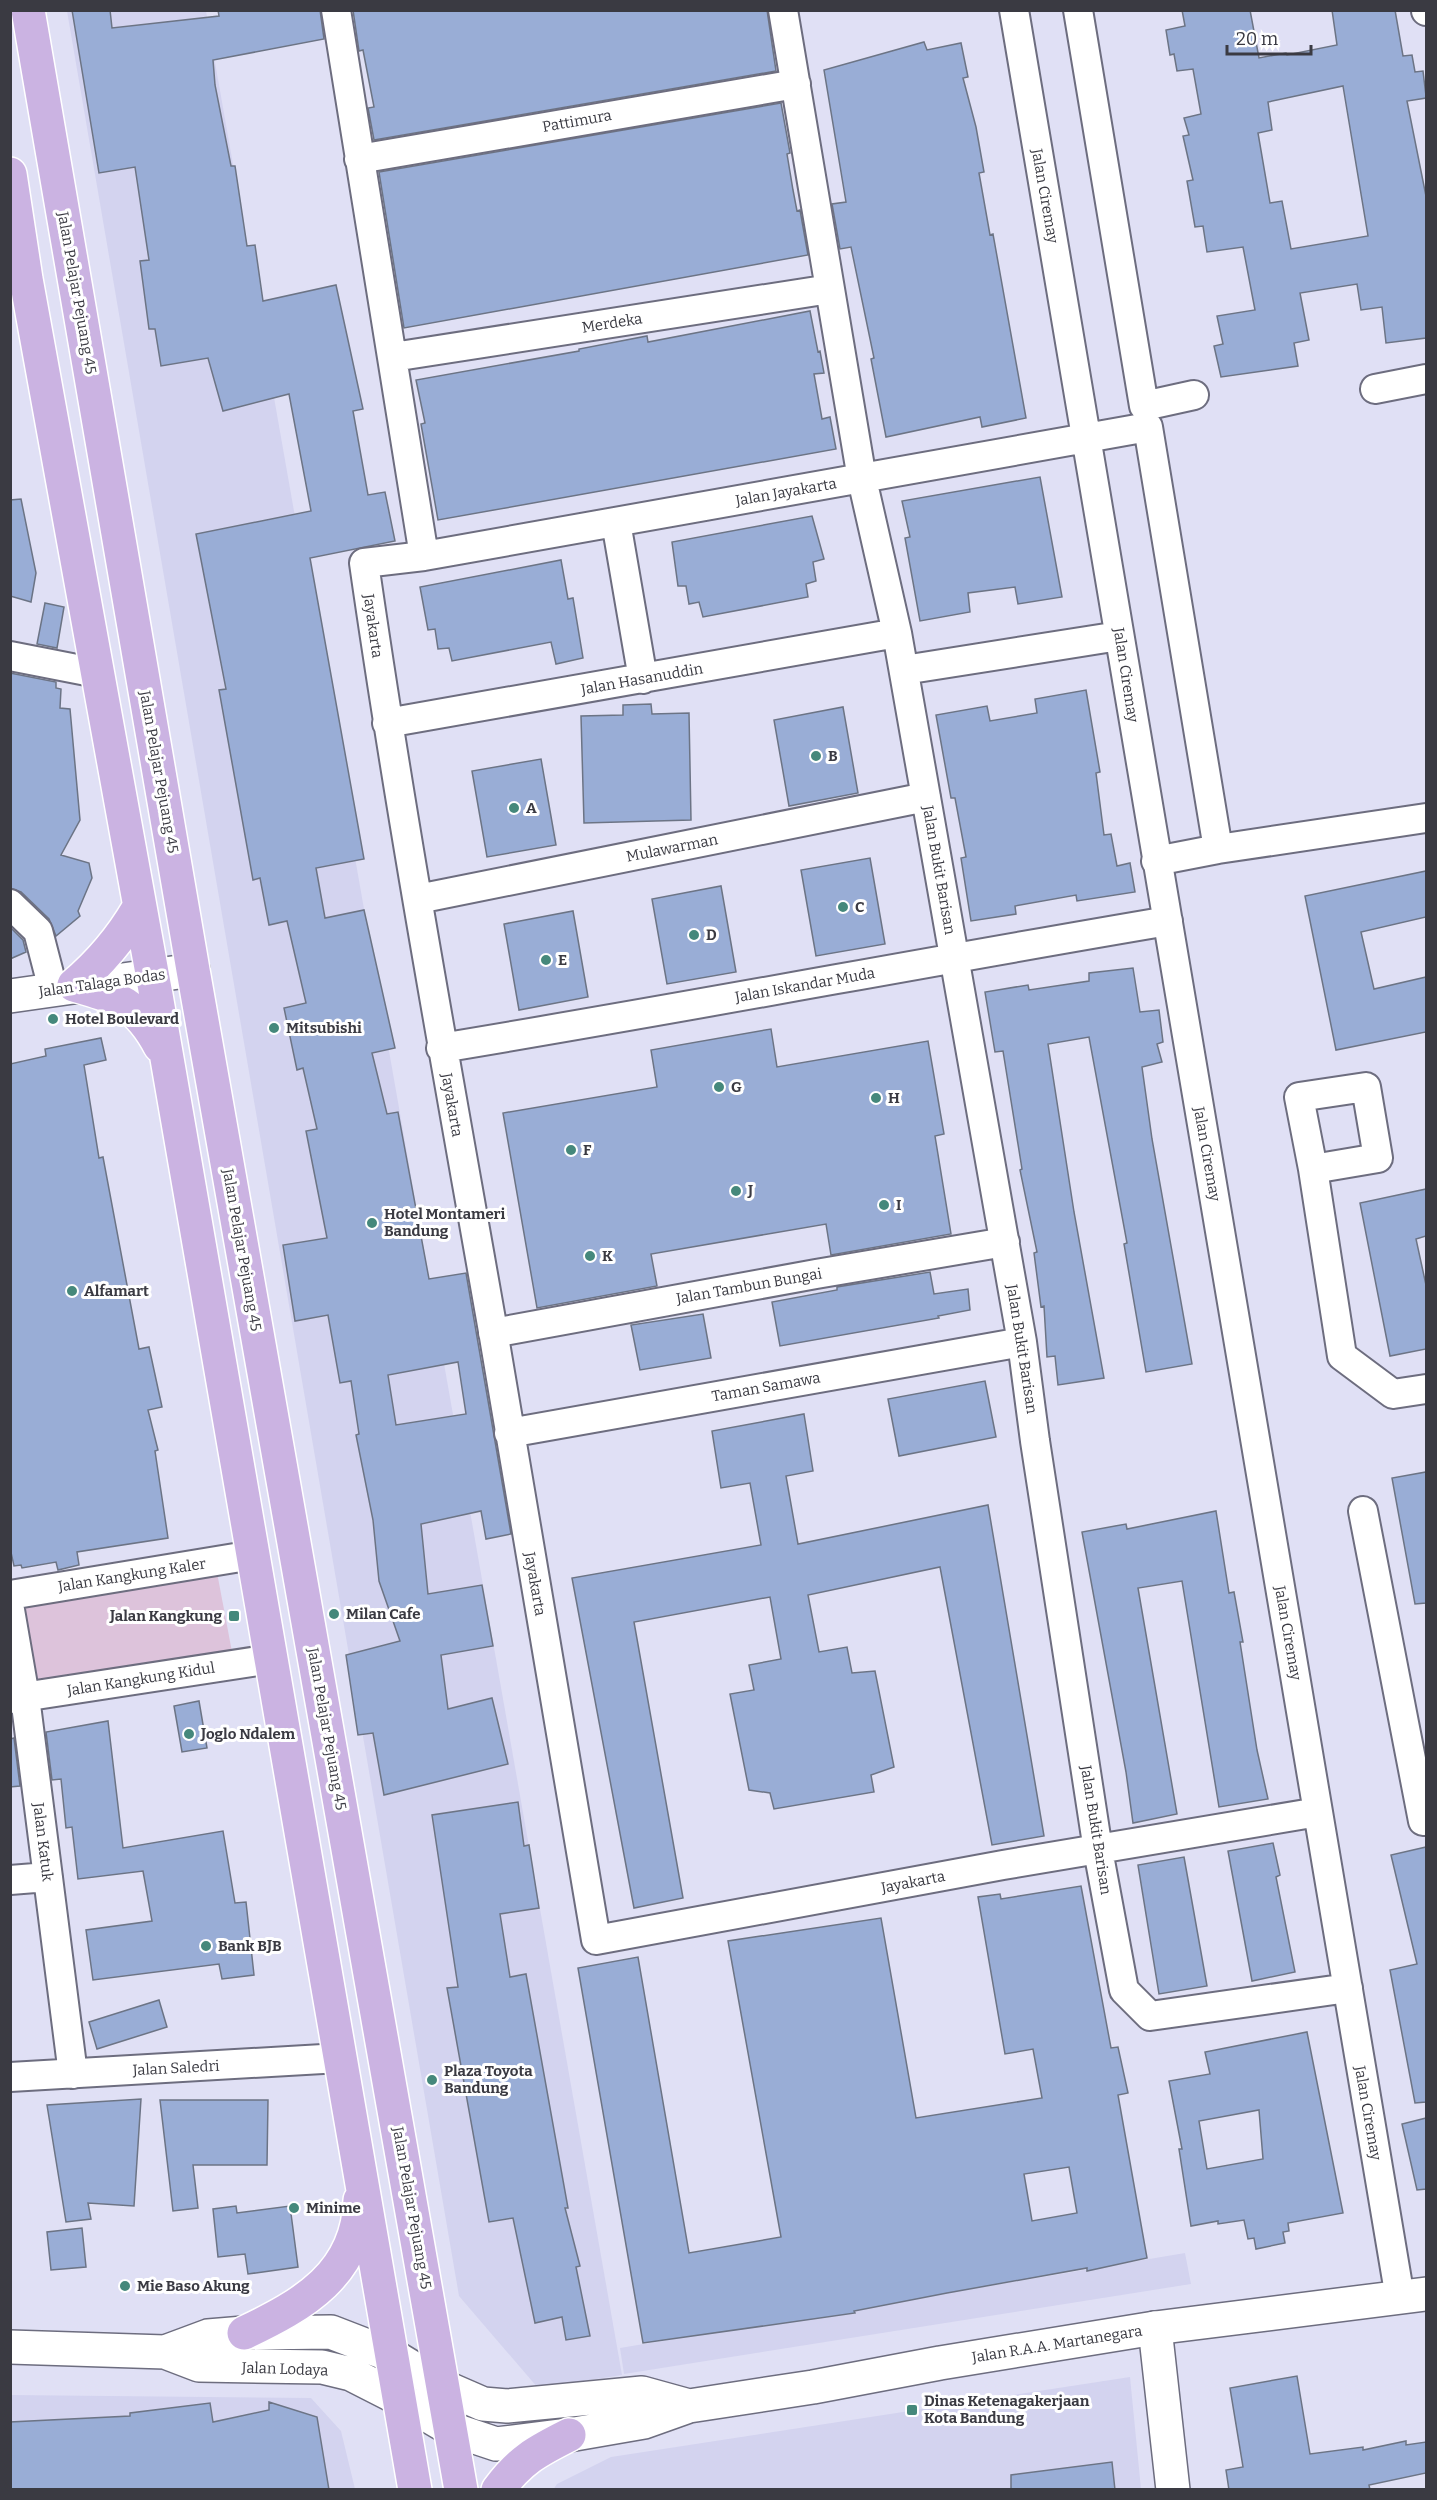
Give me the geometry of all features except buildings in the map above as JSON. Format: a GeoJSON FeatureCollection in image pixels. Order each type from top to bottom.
{"type":"FeatureCollection","features":[{"type":"Feature","properties":{"kind":"main road","name":"Jalan Pelajar Pejuang 45"},"geometry":{"type":"LineString","coordinates":[[28,10],[193,970],[461,2490]]}},
{"type":"Feature","properties":{"kind":"main road"},"geometry":{"type":"LineString","coordinates":[[10,174],[28,290],[138,909],[152,976],[415,2490]]}},
{"type":"Feature","properties":{"kind":"main road"},"geometry":{"type":"LineString","coordinates":[[63,987],[89,973],[124,933],[138,909]]}},
{"type":"Feature","properties":{"kind":"main road","name":"Jalan Talaga Bodas"},"geometry":{"type":"LineString","coordinates":[[10,996],[193,970]]}},
{"type":"Feature","properties":{"kind":"main road"},"geometry":{"type":"LineString","coordinates":[[63,987],[106,994],[133,1008],[152,1031],[166,1058]]}},
{"type":"Feature","properties":{"kind":"main road"},"geometry":{"type":"LineString","coordinates":[[244,2333],[284,2314],[319,2290],[345,2256],[359,2216],[361,2174]]}},
{"type":"Feature","properties":{"kind":"main road","name":"Jalan R.A.A. Martanegara"},"geometry":{"type":"LineString","coordinates":[[400,2400],[451,2429],[496,2444],[570,2435],[644,2422],[689,2406],[1155,2328],[1413,2296]]}},
{"type":"Feature","properties":{"kind":"main road"},"geometry":{"type":"LineString","coordinates":[[1155,2328],[1173,2490]]}},
{"type":"Feature","properties":{"kind":"main road","name":"Jalan Lodaya"},"geometry":{"type":"LineString","coordinates":[[165,2352],[208,2336],[244,2333],[331,2332],[393,2356]]}},
{"type":"Feature","properties":{"kind":"main road","name":"Jalan Lodaya"},"geometry":{"type":"LineString","coordinates":[[10,2347],[165,2352],[199,2365],[322,2367],[351,2374],[400,2400]]}},
{"type":"Feature","properties":{"kind":"main road","name":"Jalan R.A.A. Martanegara"},"geometry":{"type":"LineString","coordinates":[[393,2356],[444,2387],[483,2404],[507,2406],[642,2393],[689,2406]]}},
{"type":"Feature","properties":{"kind":"main road"},"geometry":{"type":"LineString","coordinates":[[498,2490],[513,2469],[536,2452],[570,2435]]}},
{"type":"Feature","properties":{"kind":"street"},"geometry":{"type":"LineString","coordinates":[[336,10],[424,556]]}},
{"type":"Feature","properties":{"kind":"street","name":"Jalan Bukit Barisan"},"geometry":{"type":"LineString","coordinates":[[783,10],[862,479],[904,670],[1005,1242],[1098,1850],[1124,1990],[1150,2016],[1348,1988]]}},
{"type":"Feature","properties":{"kind":"street","name":"Jalan Ciremay"},"geometry":{"type":"LineString","coordinates":[[1014,10],[1348,1988],[1413,2296]]}},
{"type":"Feature","properties":{"kind":"street"},"geometry":{"type":"LineString","coordinates":[[1078,10],[1144,406],[1194,395]]}},
{"type":"Feature","properties":{"kind":"street","name":"Pattimura"},"geometry":{"type":"LineString","coordinates":[[359,159],[796,84]]}},
{"type":"Feature","properties":{"kind":"street","name":"Merdeka"},"geometry":{"type":"LineString","coordinates":[[393,357],[830,289]]}},
{"type":"Feature","properties":{"kind":"street"},"geometry":{"type":"LineString","coordinates":[[1375,389],[1426,379]]}},
{"type":"Feature","properties":{"kind":"street","name":"Jalan Jayakarta"},"geometry":{"type":"LineString","coordinates":[[424,556],[1086,440],[1148,427],[1218,849]]}},
{"type":"Feature","properties":{"kind":"street"},"geometry":{"type":"LineString","coordinates":[[616,522],[643,679]]}},
{"type":"Feature","properties":{"kind":"street","name":"Jayakarta"},"geometry":{"type":"LineString","coordinates":[[424,556],[364,562],[387,723],[441,1048],[493,1333],[596,1940],[1003,1865],[1318,1812]]}},
{"type":"Feature","properties":{"kind":"street","name":"Jalan Hasanuddin"},"geometry":{"type":"LineString","coordinates":[[387,723],[897,633]]}},
{"type":"Feature","properties":{"kind":"street"},"geometry":{"type":"LineString","coordinates":[[904,670],[1119,636]]}},
{"type":"Feature","properties":{"kind":"street"},"geometry":{"type":"LineString","coordinates":[[10,656],[97,673]]}},
{"type":"Feature","properties":{"kind":"street","name":"Mulawarman"},"geometry":{"type":"LineString","coordinates":[[418,899],[926,797]]}},
{"type":"Feature","properties":{"kind":"street"},"geometry":{"type":"LineString","coordinates":[[1156,861],[1218,849],[1426,818]]}},
{"type":"Feature","properties":{"kind":"street"},"geometry":{"type":"LineString","coordinates":[[10,904],[38,931],[63,987]]}},
{"type":"Feature","properties":{"kind":"street","name":"Jalan Iskandar Muda"},"geometry":{"type":"LineString","coordinates":[[441,1048],[614,1020],[954,957],[1168,921]]}},
{"type":"Feature","properties":{"kind":"street"},"geometry":{"type":"LineString","coordinates":[[1313,1169],[1342,1356],[1393,1394],[1426,1389]]}},
{"type":"Feature","properties":{"kind":"street","name":"Jalan Tambun Bungai"},"geometry":{"type":"LineString","coordinates":[[493,1333],[1005,1242]]}},
{"type":"Feature","properties":{"kind":"street","name":"Taman Samawa"},"geometry":{"type":"LineString","coordinates":[[509,1433],[1022,1342]]}},
{"type":"Feature","properties":{"kind":"street"},"geometry":{"type":"LineString","coordinates":[[1363,1511],[1423,1821],[1426,1820]]}},
{"type":"Feature","properties":{"kind":"street","name":"Jalan Kangkung Kaler"},"geometry":{"type":"LineString","coordinates":[[10,1595],[253,1555]]}},
{"type":"Feature","properties":{"kind":"street","name":"Jalan Katuk"},"geometry":{"type":"LineString","coordinates":[[10,1610],[18,1698],[48,1877],[73,2074]]}},
{"type":"Feature","properties":{"kind":"street","name":"Jalan Kangkung Kidul"},"geometry":{"type":"LineString","coordinates":[[18,1698],[271,1659]]}},
{"type":"Feature","properties":{"kind":"street"},"geometry":{"type":"LineString","coordinates":[[10,1880],[48,1877]]}},
{"type":"Feature","properties":{"kind":"street","name":"Jalan Saledri"},"geometry":{"type":"LineString","coordinates":[[10,2077],[340,2058]]}},
{"type":"Feature","properties":{"kind":"shaded area"},"geometry":{"type":"Polygon","coordinates":[[[67,11],[206,11],[622,2375],[538,2388],[459,2296],[67,11]]]}},
{"type":"Feature","properties":{"kind":"shaded area"},"geometry":{"type":"Polygon","coordinates":[[[213,1551],[232,1652],[11,1687],[11,1588],[213,1551]]]}},
{"type":"Feature","properties":{"kind":"shaded area"},"geometry":{"type":"Polygon","coordinates":[[[1185,2253],[1191,2284],[624,2374],[620,2348],[1185,2253]]]}},
{"type":"Feature","properties":{"kind":"shaded area"},"geometry":{"type":"Polygon","coordinates":[[[1130,2377],[1141,2489],[553,2490],[557,2484],[611,2457],[1130,2377]]]}},
{"type":"Feature","properties":{"kind":"shaded area"},"geometry":{"type":"Polygon","coordinates":[[[11,2395],[311,2398],[341,2431],[355,2489],[11,2490],[11,2395]]]}},
{"type":"Feature","properties":{"kind":"place","name":"B"},"geometry":{"type":"Point","coordinates":[816,756]}},
{"type":"Feature","properties":{"kind":"place","name":"A"},"geometry":{"type":"Point","coordinates":[514,808]}},
{"type":"Feature","properties":{"kind":"place","name":"C"},"geometry":{"type":"Point","coordinates":[843,907]}},
{"type":"Feature","properties":{"kind":"place","name":"D"},"geometry":{"type":"Point","coordinates":[694,935]}},
{"type":"Feature","properties":{"kind":"place","name":"E"},"geometry":{"type":"Point","coordinates":[546,960]}},
{"type":"Feature","properties":{"kind":"place","name":"Hotel Boulevard"},"geometry":{"type":"Point","coordinates":[53,1019]}},
{"type":"Feature","properties":{"kind":"place","name":"Mitsubishi"},"geometry":{"type":"Point","coordinates":[274,1028]}},
{"type":"Feature","properties":{"kind":"place","name":"G"},"geometry":{"type":"Point","coordinates":[719,1087]}},
{"type":"Feature","properties":{"kind":"place","name":"H"},"geometry":{"type":"Point","coordinates":[876,1098]}},
{"type":"Feature","properties":{"kind":"place","name":"F"},"geometry":{"type":"Point","coordinates":[571,1150]}},
{"type":"Feature","properties":{"kind":"place","name":"J"},"geometry":{"type":"Point","coordinates":[736,1191]}},
{"type":"Feature","properties":{"kind":"place","name":"I"},"geometry":{"type":"Point","coordinates":[884,1205]}},
{"type":"Feature","properties":{"kind":"place","name":"Hotel Montameri Bandung"},"geometry":{"type":"Point","coordinates":[372,1223]}},
{"type":"Feature","properties":{"kind":"place","name":"K"},"geometry":{"type":"Point","coordinates":[590,1256]}},
{"type":"Feature","properties":{"kind":"place","name":"Alfamart"},"geometry":{"type":"Point","coordinates":[72,1291]}},
{"type":"Feature","properties":{"kind":"place","name":"Milan Cafe"},"geometry":{"type":"Point","coordinates":[334,1614]}},
{"type":"Feature","properties":{"kind":"place","name":"Jalan Kangkung"},"geometry":{"type":"Point","coordinates":[234,1616]}},
{"type":"Feature","properties":{"kind":"place","name":"Joglo Ndalem"},"geometry":{"type":"Point","coordinates":[189,1734]}},
{"type":"Feature","properties":{"kind":"place","name":"Bank BJB"},"geometry":{"type":"Point","coordinates":[206,1946]}},
{"type":"Feature","properties":{"kind":"place","name":"Plaza Toyota Bandung"},"geometry":{"type":"Point","coordinates":[432,2080]}},
{"type":"Feature","properties":{"kind":"place","name":"Minime"},"geometry":{"type":"Point","coordinates":[294,2208]}},
{"type":"Feature","properties":{"kind":"place","name":"Mie Baso Akung"},"geometry":{"type":"Point","coordinates":[125,2286]}},
{"type":"Feature","properties":{"kind":"place","name":"Dinas Ketenagakerjaan Kota Bandung"},"geometry":{"type":"Point","coordinates":[912,2410]}}]}
